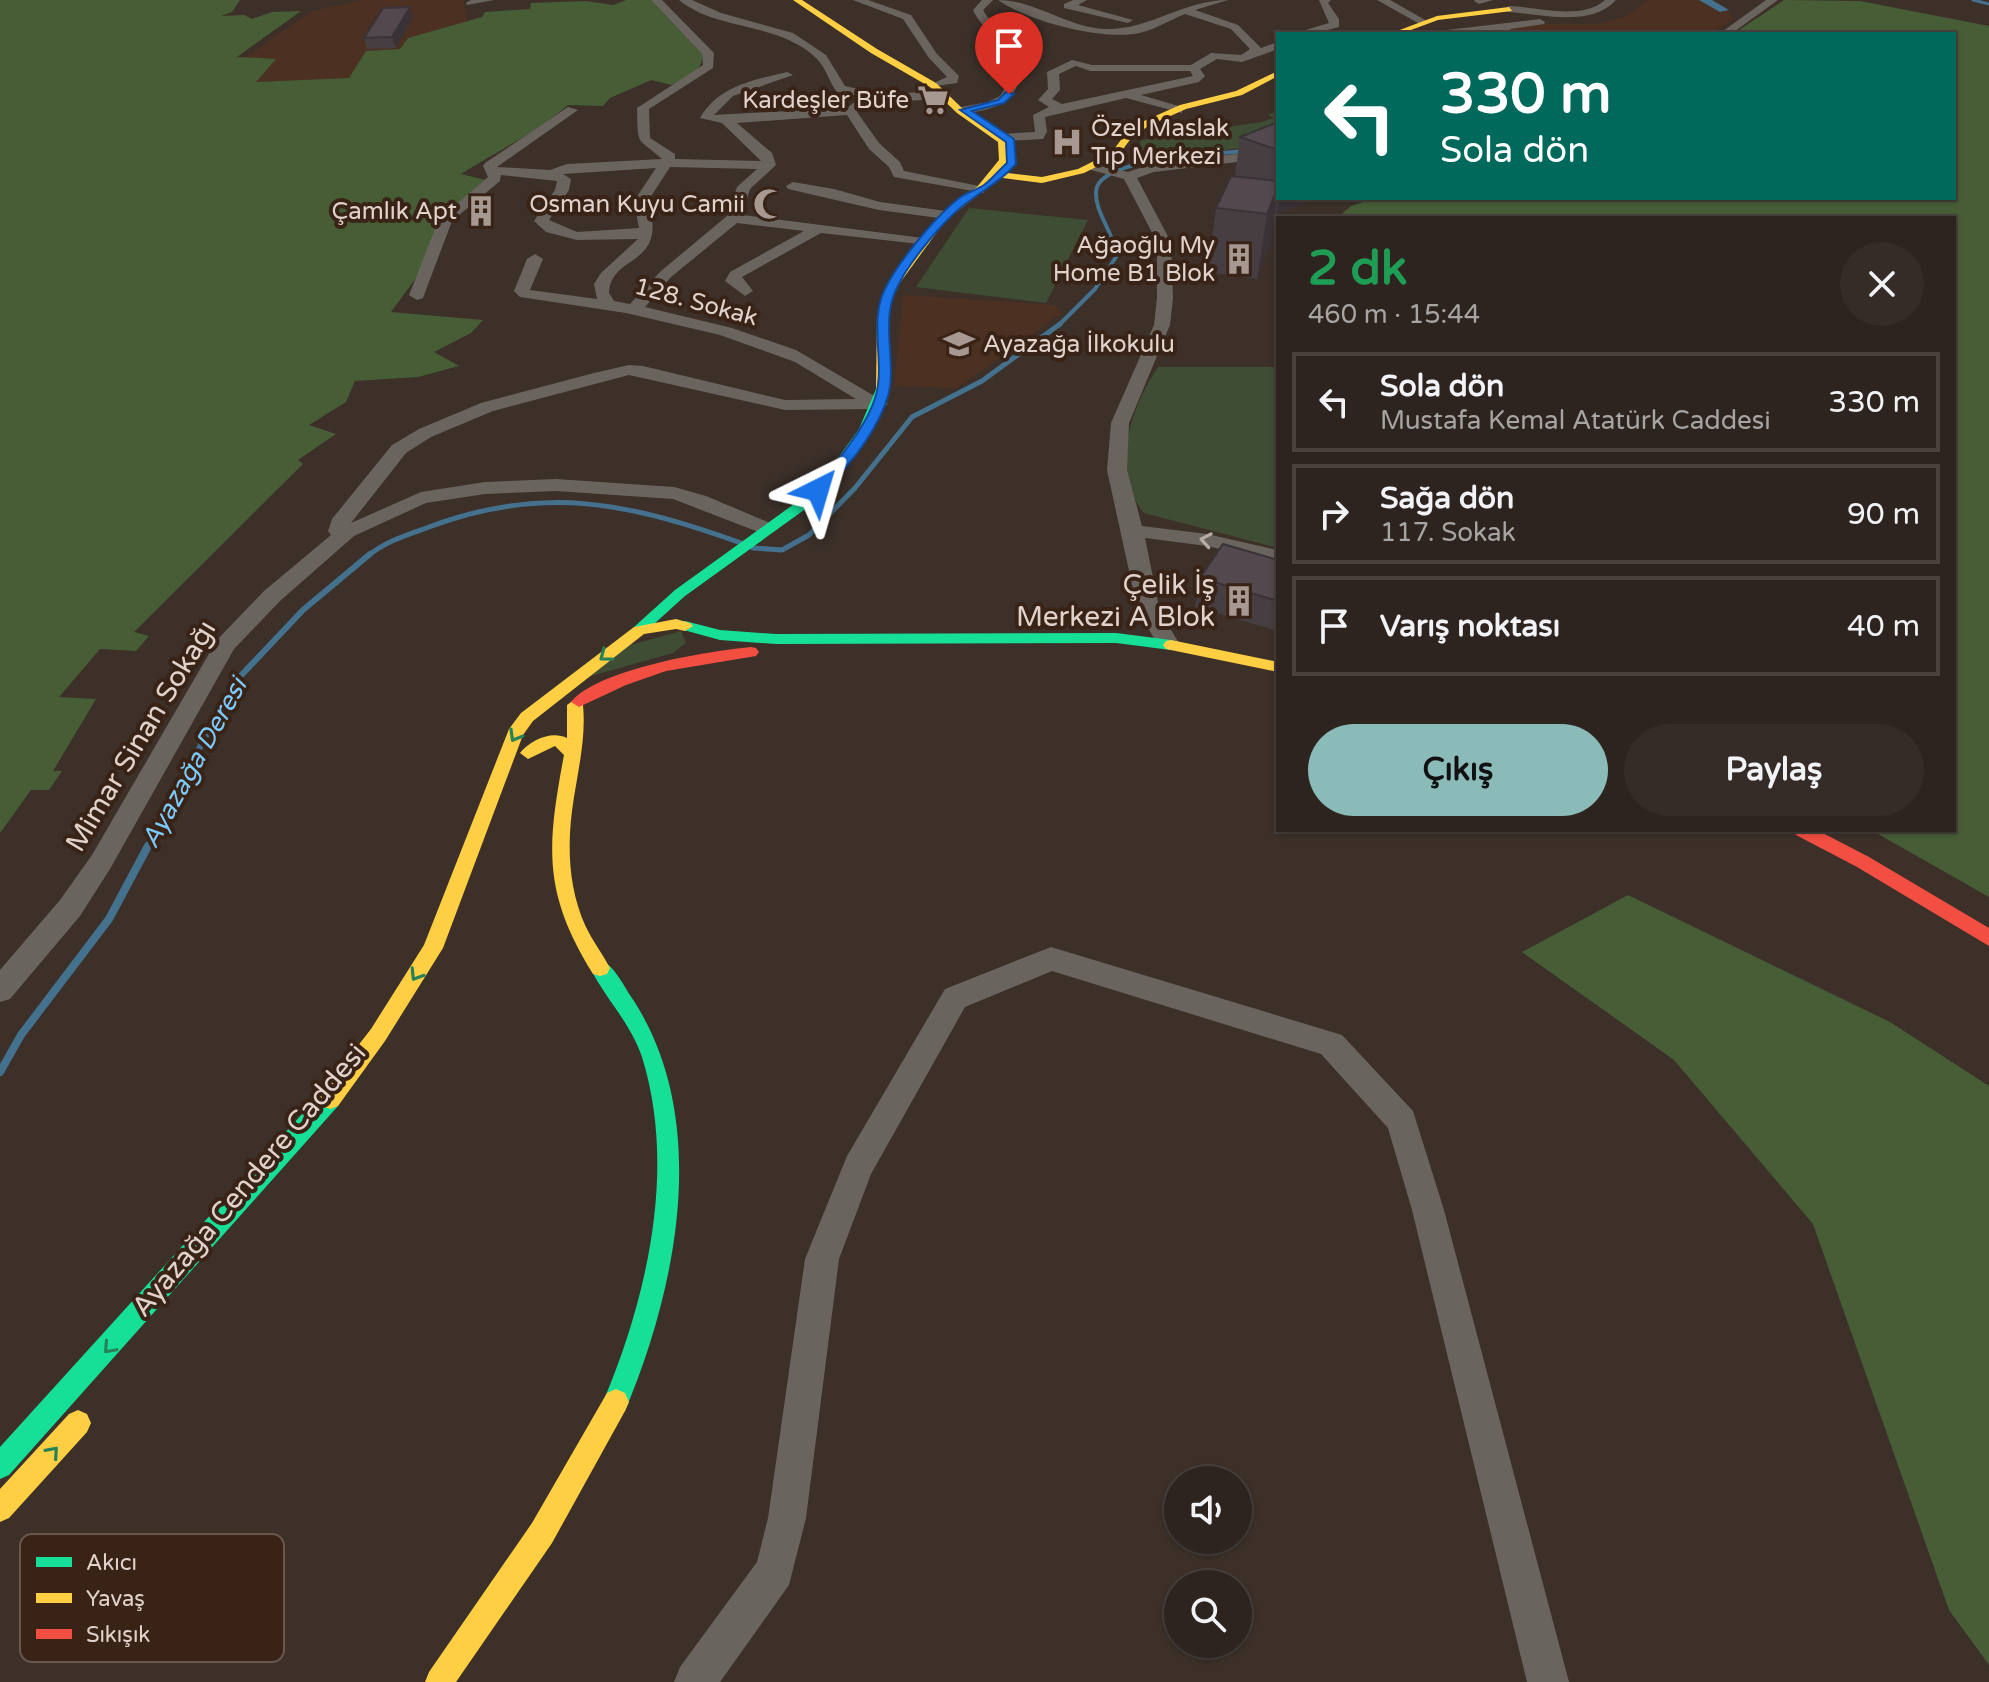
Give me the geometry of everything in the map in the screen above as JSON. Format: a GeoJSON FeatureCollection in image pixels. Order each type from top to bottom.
{"type":"FeatureCollection","features":[{"type":"Feature","properties":{"kind":"street"},"geometry":{"type":"LineString","coordinates":[[471,3],[489,0]]}},
{"type":"Feature","properties":{"kind":"street"},"geometry":{"type":"LineString","coordinates":[[607,303],[602,297],[602,282],[607,274],[640,249],[648,223],[641,201],[670,157],[649,145],[644,138],[643,108],[709,66],[701,44],[656,0]]}},
{"type":"Feature","properties":{"kind":"street"},"geometry":{"type":"LineString","coordinates":[[684,0],[711,13],[775,29],[821,56],[841,89],[871,97],[949,96],[1001,101],[1009,94],[1013,82],[1013,52],[981,17],[978,10],[988,0]]}},
{"type":"Feature","properties":{"kind":"street"},"geometry":{"type":"LineString","coordinates":[[342,535],[338,531],[342,519],[372,485],[381,467],[399,449],[425,433],[535,392],[629,370],[785,405],[879,404],[884,385],[883,316],[886,299],[923,242],[946,215],[1001,172],[1005,150],[1002,138],[949,96],[797,0]]}},
{"type":"Feature","properties":{"kind":"street"},"geometry":{"type":"LineString","coordinates":[[858,0],[907,17],[933,56],[953,76],[949,96]]}},
{"type":"Feature","properties":{"kind":"street"},"geometry":{"type":"LineString","coordinates":[[1003,0],[1076,44],[1090,68],[1193,68],[1214,50],[1242,59],[1276,46]]}},
{"type":"Feature","properties":{"kind":"street"},"geometry":{"type":"LineString","coordinates":[[1082,0],[1068,6],[1147,25]]}},
{"type":"Feature","properties":{"kind":"street"},"geometry":{"type":"LineString","coordinates":[[1060,108],[1044,100],[1054,90],[1053,72],[1076,44],[1102,32],[1135,31],[1167,12],[1223,0]]}},
{"type":"Feature","properties":{"kind":"street"},"geometry":{"type":"LineString","coordinates":[[1305,32],[1335,25],[1335,19],[1325,8],[1323,2],[1326,0]]}},
{"type":"Feature","properties":{"kind":"street"},"geometry":{"type":"LineString","coordinates":[[1382,0],[1412,31],[1547,0]]}},
{"type":"Feature","properties":{"kind":"street"},"geometry":{"type":"LineString","coordinates":[[1509,9],[1576,14],[1596,11],[1610,4],[1611,0]]}},
{"type":"Feature","properties":{"kind":"street"},"geometry":{"type":"LineString","coordinates":[[1727,32],[1773,0]]}},
{"type":"Feature","properties":{"kind":"street"},"geometry":{"type":"LineString","coordinates":[[1183,10],[1238,27],[1248,36],[1256,49],[1255,54]]}},
{"type":"Feature","properties":{"kind":"street"},"geometry":{"type":"LineString","coordinates":[[1456,32],[1524,23],[1596,23]]}},
{"type":"Feature","properties":{"kind":"street"},"geometry":{"type":"LineString","coordinates":[[1492,28],[1508,32]]}},
{"type":"Feature","properties":{"kind":"street"},"geometry":{"type":"LineString","coordinates":[[1119,44],[1129,41],[1135,31]]}},
{"type":"Feature","properties":{"kind":"street"},"geometry":{"type":"LineString","coordinates":[[1002,138],[1039,136],[1039,115],[1060,108],[1195,80],[1199,76],[1193,68]]}},
{"type":"Feature","properties":{"kind":"street"},"geometry":{"type":"LineString","coordinates":[[787,75],[737,91],[711,104],[706,118],[726,120],[852,108],[871,97]]}},
{"type":"Feature","properties":{"kind":"street"},"geometry":{"type":"LineString","coordinates":[[1001,172],[1042,180],[1091,168],[1115,154],[1135,131],[1178,110],[1239,93],[1276,76]]}},
{"type":"Feature","properties":{"kind":"street"},"geometry":{"type":"LineString","coordinates":[[1127,94],[1178,110]]}},
{"type":"Feature","properties":{"kind":"street"},"geometry":{"type":"LineString","coordinates":[[783,104],[852,108]]}},
{"type":"Feature","properties":{"kind":"street"},"geometry":{"type":"LineString","coordinates":[[852,108],[874,146],[895,165],[899,174],[979,190]]}},
{"type":"Feature","properties":{"kind":"street"},"geometry":{"type":"LineString","coordinates":[[417,295],[446,219],[495,178],[490,166],[509,147],[549,129],[572,110]]}},
{"type":"Feature","properties":{"kind":"street"},"geometry":{"type":"LineString","coordinates":[[726,120],[767,156],[769,165]]}},
{"type":"Feature","properties":{"kind":"street"},"geometry":{"type":"LineString","coordinates":[[1001,172],[1060,173],[1092,163],[1123,143]]}},
{"type":"Feature","properties":{"kind":"street"},"geometry":{"type":"LineString","coordinates":[[1091,168],[1129,176],[1152,168],[1276,153]]}},
{"type":"Feature","properties":{"kind":"street"},"geometry":{"type":"LineString","coordinates":[[551,174],[567,168],[668,163],[769,165]]}},
{"type":"Feature","properties":{"kind":"street"},"geometry":{"type":"LineString","coordinates":[[634,309],[666,274],[734,218],[744,187],[769,165]]}},
{"type":"Feature","properties":{"kind":"street"},"geometry":{"type":"LineString","coordinates":[[493,171],[551,174],[564,179],[562,190],[541,221],[553,232],[568,236],[646,232]]}},
{"type":"Feature","properties":{"kind":"street"},"geometry":{"type":"LineString","coordinates":[[1129,176],[1157,225],[1164,242],[1166,263],[1162,325],[1126,408],[1116,441],[1117,470],[1153,622],[1173,650]]}},
{"type":"Feature","properties":{"kind":"street"},"geometry":{"type":"LineString","coordinates":[[793,186],[834,193],[853,216],[923,242]]}},
{"type":"Feature","properties":{"kind":"street"},"geometry":{"type":"LineString","coordinates":[[745,291],[733,281],[735,275],[816,230],[853,216],[946,215]]}},
{"type":"Feature","properties":{"kind":"street"},"geometry":{"type":"LineString","coordinates":[[734,218],[816,230]]}},
{"type":"Feature","properties":{"kind":"street","name":"128. Sokak"},"geometry":{"type":"LineString","coordinates":[[535,259],[523,284],[522,291],[526,294],[634,309],[789,353],[879,404]]}},
{"type":"Feature","properties":{"kind":"street","name":"Ayazağa Cendere Caddesi"},"geometry":{"type":"LineString","coordinates":[[0,1466],[320,1112],[378,1035],[433,948],[515,733],[527,717],[639,630],[680,593],[799,507],[833,475],[879,404]]}},
{"type":"Feature","properties":{"kind":"street"},"geometry":{"type":"LineString","coordinates":[[372,485],[421,498]]}},
{"type":"Feature","properties":{"kind":"street","name":"Mimar Sinan Sokağı"},"geometry":{"type":"LineString","coordinates":[[0,990],[70,908],[101,862],[225,645],[272,596],[342,535],[421,498],[474,489],[556,485],[674,493],[728,511],[761,534]]}},
{"type":"Feature","properties":{"kind":"street"},"geometry":{"type":"LineString","coordinates":[[1133,531],[1207,540],[1276,556]]}},
{"type":"Feature","properties":{"kind":"street"},"geometry":{"type":"LineString","coordinates":[[1116,638],[1134,614],[1140,574]]}},
{"type":"Feature","properties":{"kind":"street"},"geometry":{"type":"LineString","coordinates":[[676,660],[693,653],[705,635],[700,628],[699,603],[706,576]]}},
{"type":"Feature","properties":{"kind":"street"},"geometry":{"type":"LineString","coordinates":[[639,630],[676,624],[743,638],[911,641],[1116,638],[1276,667]]}},
{"type":"Feature","properties":{"kind":"street"},"geometry":{"type":"LineString","coordinates":[[1046,639],[1173,650],[1276,678]]}},
{"type":"Feature","properties":{"kind":"street"},"geometry":{"type":"LineString","coordinates":[[486,861],[538,734],[563,713],[623,677],[652,665],[676,660],[748,652],[849,649],[911,641]]}},
{"type":"Feature","properties":{"kind":"street"},"geometry":{"type":"LineString","coordinates":[[573,753],[595,706],[623,677]]}},
{"type":"Feature","properties":{"kind":"street"},"geometry":{"type":"LineString","coordinates":[[563,713],[570,682]]}},
{"type":"Feature","properties":{"kind":"street"},"geometry":{"type":"LineString","coordinates":[[439,1682],[508,1587],[572,1488],[624,1385],[640,1346],[656,1287],[666,1154],[664,1098],[653,1057],[636,1020],[576,931],[563,893],[558,865],[560,835],[578,719],[563,713]]}},
{"type":"Feature","properties":{"kind":"street"},"geometry":{"type":"LineString","coordinates":[[528,753],[546,742],[558,740],[573,753]]}},
{"type":"Feature","properties":{"kind":"street"},"geometry":{"type":"LineString","coordinates":[[1806,832],[1863,862],[1989,938]]}},
{"type":"Feature","properties":{"kind":"street"},"geometry":{"type":"LineString","coordinates":[[1834,832],[1989,921]]}},
{"type":"Feature","properties":{"kind":"street"},"geometry":{"type":"LineString","coordinates":[[695,1682],[775,1571],[787,1518],[822,1259],[858,1167],[955,998],[1051,959],[1331,1044],[1402,1121],[1428,1210],[1548,1682]]}},
{"type":"Feature","properties":{"kind":"street"},"geometry":{"type":"LineString","coordinates":[[0,1509],[86,1415]]}},
{"type":"Feature","properties":{"kind":"shaded area"},"geometry":{"type":"Polygon","coordinates":[[[364,0],[464,0],[467,20],[408,38],[400,49],[366,51],[349,78],[255,82],[245,58],[312,11],[364,0]]]}},
{"type":"Feature","properties":{"kind":"shaded area"},"geometry":{"type":"Polygon","coordinates":[[[1648,0],[1702,0],[1729,12],[1733,19],[1713,32],[1516,32],[1506,29],[1533,24],[1599,24],[1624,17],[1648,0]]]}},
{"type":"Feature","properties":{"kind":"shaded area","name":"Ayazağa İlkokulu"},"geometry":{"type":"Polygon","coordinates":[[[903,295],[1054,305],[1062,313],[957,388],[894,386],[903,295]]]}},
{"type":"Feature","properties":{"kind":"green space"},"geometry":{"type":"Polygon","coordinates":[[[0,0],[240,0],[232,12],[221,16],[244,15],[252,19],[272,12],[301,11],[237,57],[276,59],[256,82],[349,78],[366,51],[400,49],[408,38],[482,17],[485,12],[530,9],[531,3],[586,1],[613,5],[626,0],[651,0],[702,54],[702,60],[697,69],[672,85],[651,80],[610,98],[603,106],[568,105],[530,133],[461,174],[485,180],[444,216],[416,278],[391,312],[483,320],[471,333],[434,352],[459,366],[418,377],[355,381],[346,402],[309,425],[336,434],[298,460],[303,464],[134,632],[149,636],[136,651],[100,649],[59,697],[96,699],[53,771],[62,771],[49,790],[31,790],[0,833],[0,0]]]}},
{"type":"Feature","properties":{"kind":"green space"},"geometry":{"type":"Polygon","coordinates":[[[1784,0],[1860,1],[1989,26],[1989,897],[1875,832],[1956,832],[1956,216],[1339,216],[1351,206],[1370,200],[1956,200],[1956,32],[1736,32],[1784,0]]]}},
{"type":"Feature","properties":{"kind":"green space"},"geometry":{"type":"Polygon","coordinates":[[[1276,112],[1276,143],[1152,160],[1139,146],[1141,140],[1274,118],[1268,115],[1276,112]]]}},
{"type":"Feature","properties":{"kind":"green space"},"geometry":{"type":"Polygon","coordinates":[[[969,208],[1088,220],[1046,303],[916,287],[969,208]]]}},
{"type":"Feature","properties":{"kind":"green space"},"geometry":{"type":"Polygon","coordinates":[[[1158,367],[1276,367],[1276,547],[1144,513],[1133,496],[1126,459],[1132,420],[1158,367]]]}},
{"type":"Feature","properties":{"kind":"green space"},"geometry":{"type":"Polygon","coordinates":[[[681,631],[686,643],[673,653],[584,678],[626,646],[681,631]]]}},
{"type":"Feature","properties":{"kind":"green space"},"geometry":{"type":"Polygon","coordinates":[[[1628,895],[1890,1022],[1989,1086],[1989,1665],[1949,1610],[1813,1224],[1674,1060],[1522,952],[1628,895]]]}},
{"type":"Feature","properties":{"kind":"building"},"geometry":{"type":"Polygon","coordinates":[[[410,7],[392,37],[364,38],[383,8],[410,7]]]}},
{"type":"Feature","properties":{"kind":"building"},"geometry":{"type":"Polygon","coordinates":[[[1276,123],[1276,149],[1240,137],[1276,123]]]}},
{"type":"Feature","properties":{"kind":"building"},"geometry":{"type":"Polygon","coordinates":[[[1231,176],[1276,181],[1276,192],[1267,214],[1216,208],[1231,176]]]}},
{"type":"Feature","properties":{"kind":"building"},"geometry":{"type":"Polygon","coordinates":[[[1223,544],[1276,559],[1276,600],[1200,578],[1223,544]]]}},
{"type":"Feature","properties":{"kind":"waterway","name":"Ayazağa Deresi"},"geometry":{"type":"LineString","coordinates":[[1704,0],[1724,10]]}},
{"type":"Feature","properties":{"kind":"waterway"},"geometry":{"type":"LineString","coordinates":[[1973,0],[1989,4]]}},
{"type":"Feature","properties":{"kind":"waterway","name":"Ayazağa Deresi"},"geometry":{"type":"LineString","coordinates":[[1060,324],[1095,289],[1116,257],[1097,200],[1096,192],[1101,180],[1136,164],[1245,151]]}},
{"type":"Feature","properties":{"kind":"waterway","name":"Ayazağa Deresi"},"geometry":{"type":"LineString","coordinates":[[753,548],[782,550],[809,535],[855,488],[912,417],[982,381],[1060,324]]}},
{"type":"Feature","properties":{"kind":"waterway","name":"Ayazağa Deresi"},"geometry":{"type":"LineString","coordinates":[[368,556],[397,539],[471,514],[510,506],[549,503],[624,509],[741,543]]}},
{"type":"Feature","properties":{"kind":"waterway","name":"Ayazağa Deresi"},"geometry":{"type":"LineString","coordinates":[[147,848],[233,684],[303,610],[370,554]]}},
{"type":"Feature","properties":{"kind":"waterway","name":"Ayazağa Deresi"},"geometry":{"type":"LineString","coordinates":[[0,1072],[21,1035],[109,919],[148,846]]}},
{"type":"Feature","properties":{"kind":"traffic: fast"},"geometry":{"type":"LineString","coordinates":[[639,630],[680,593],[799,507],[833,475],[865,429],[882,389]]}},
{"type":"Feature","properties":{"kind":"traffic: fast"},"geometry":{"type":"LineString","coordinates":[[685,626],[720,635],[776,639],[1116,638],[1171,645]]}},
{"type":"Feature","properties":{"kind":"traffic: fast"},"geometry":{"type":"LineString","coordinates":[[600,968],[635,1022],[652,1057],[662,1094],[666,1137],[666,1184],[655,1279],[631,1367],[616,1402]]}},
{"type":"Feature","properties":{"kind":"traffic: fast"},"geometry":{"type":"LineString","coordinates":[[0,1466],[330,1099]]}},
{"type":"Feature","properties":{"kind":"traffic: slow"},"geometry":{"type":"LineString","coordinates":[[797,0],[874,51],[933,85],[960,111],[1002,141],[1004,160],[980,189],[942,219],[889,291],[883,316],[882,389]]}},
{"type":"Feature","properties":{"kind":"traffic: slow"},"geometry":{"type":"LineString","coordinates":[[1398,32],[1437,18],[1509,9]]}},
{"type":"Feature","properties":{"kind":"traffic: slow"},"geometry":{"type":"LineString","coordinates":[[995,174],[1042,180],[1081,171],[1115,154],[1129,135],[1147,123],[1183,107],[1239,93],[1276,74]]}},
{"type":"Feature","properties":{"kind":"traffic: slow"},"geometry":{"type":"LineString","coordinates":[[330,1099],[378,1035],[433,948],[515,733],[527,717],[639,630],[676,624],[685,626]]}},
{"type":"Feature","properties":{"kind":"traffic: slow"},"geometry":{"type":"LineString","coordinates":[[1171,645],[1276,667]]}},
{"type":"Feature","properties":{"kind":"traffic: slow"},"geometry":{"type":"LineString","coordinates":[[575,705],[576,735],[560,836],[562,881],[575,924],[600,968]]}},
{"type":"Feature","properties":{"kind":"traffic: slow"},"geometry":{"type":"LineString","coordinates":[[528,753],[546,742],[558,740],[573,753]]}},
{"type":"Feature","properties":{"kind":"traffic: slow"},"geometry":{"type":"LineString","coordinates":[[439,1682],[542,1533],[616,1402]]}},
{"type":"Feature","properties":{"kind":"traffic: slow"},"geometry":{"type":"LineString","coordinates":[[0,1509],[78,1423]]}},
{"type":"Feature","properties":{"kind":"traffic: jam"},"geometry":{"type":"LineString","coordinates":[[579,702],[641,673],[705,657],[751,652]]}},
{"type":"Feature","properties":{"kind":"traffic: jam"},"geometry":{"type":"LineString","coordinates":[[1806,832],[1863,862],[1989,938]]}},
{"type":"Feature","properties":{"kind":"place","name":"Kardeşler Büfe"},"geometry":{"type":"Point","coordinates":[933,100]}},
{"type":"Feature","properties":{"kind":"place","name":"Özel Maslak Tıp Merkezi"},"geometry":{"type":"Point","coordinates":[1067,142]}},
{"type":"Feature","properties":{"kind":"place","name":"Osman Kuyu Camii"},"geometry":{"type":"Point","coordinates":[769,204]}},
{"type":"Feature","properties":{"kind":"place","name":"Çamlık Apt"},"geometry":{"type":"Point","coordinates":[481,211]}},
{"type":"Feature","properties":{"kind":"place","name":"Ağaoğlu My Home B1 Blok"},"geometry":{"type":"Point","coordinates":[1239,259]}},
{"type":"Feature","properties":{"kind":"place","name":"Ayazağa İlkokulu"},"geometry":{"type":"Point","coordinates":[959,344]}},
{"type":"Feature","properties":{"kind":"place","name":"Çelik İş Merkezi A Blok"},"geometry":{"type":"Point","coordinates":[1239,601]}},
{"type":"Feature","properties":{"kind":"route"},"geometry":{"type":"LineString","coordinates":[[818,490],[833,475],[879,404],[884,385],[883,316],[889,291],[946,215],[980,189],[988,187],[1011,164],[1011,141],[965,110],[1001,101],[1009,94]]}}]}
